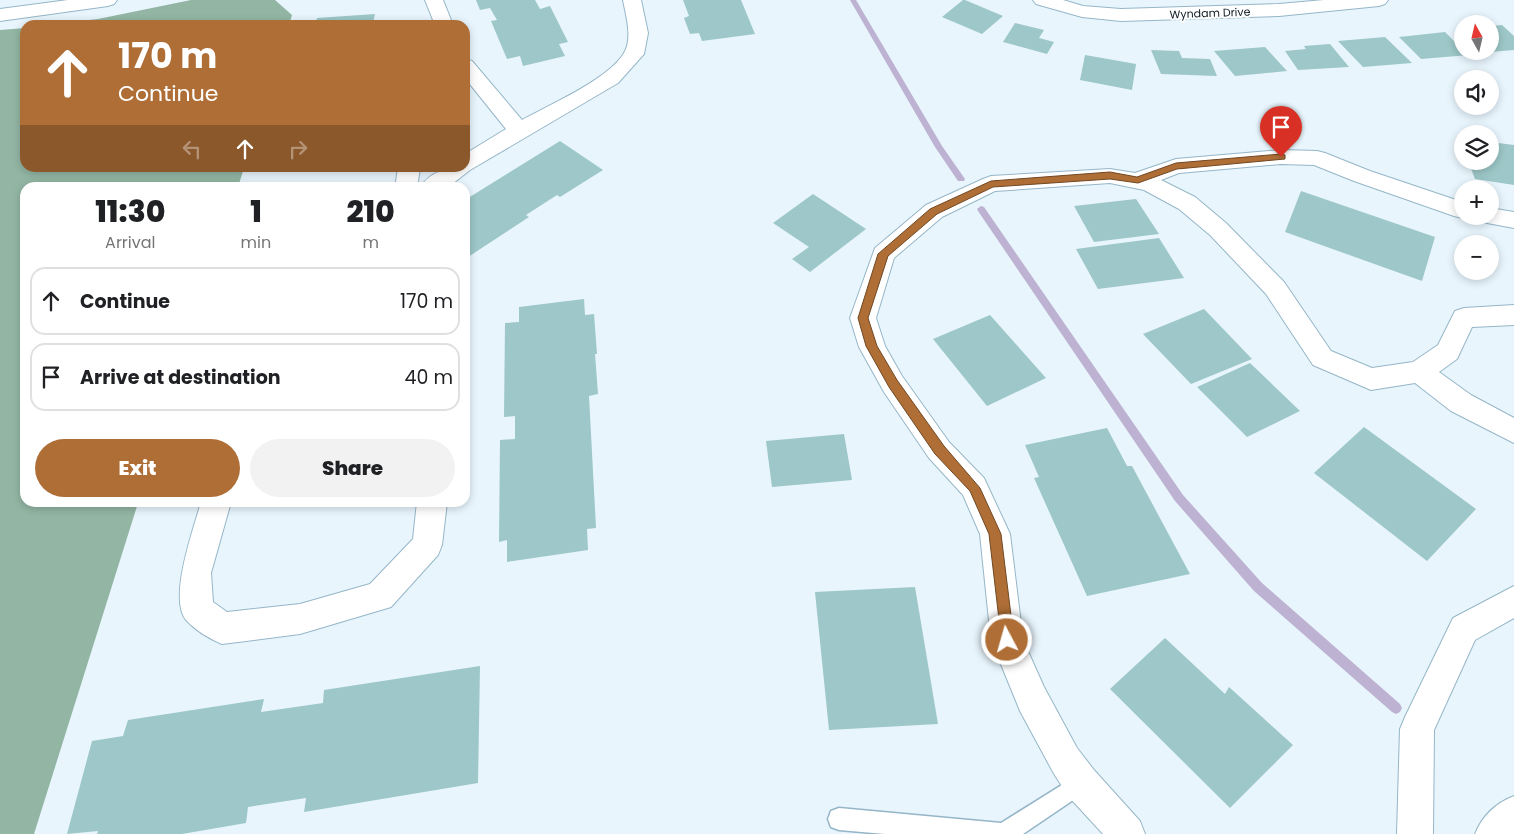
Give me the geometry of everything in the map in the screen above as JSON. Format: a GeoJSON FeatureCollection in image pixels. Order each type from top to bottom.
{"type":"FeatureCollection","features":[{"type":"Feature","properties":{"kind":"street"},"geometry":{"type":"LineString","coordinates":[[0,15],[108,0]]}},
{"type":"Feature","properties":{"kind":"street"},"geometry":{"type":"LineString","coordinates":[[470,161],[519,130],[611,79],[634,54],[638,32],[632,0]]}},
{"type":"Feature","properties":{"kind":"street","name":"Wyndam Drive"},"geometry":{"type":"LineString","coordinates":[[1042,0],[1082,11],[1121,16],[1279,10],[1379,0]]}},
{"type":"Feature","properties":{"kind":"street"},"geometry":{"type":"LineString","coordinates":[[470,71],[519,130]]}},
{"type":"Feature","properties":{"kind":"street"},"geometry":{"type":"LineString","coordinates":[[1138,180],[1176,166],[1281,157],[1317,158],[1362,176],[1454,207]]}},
{"type":"Feature","properties":{"kind":"street"},"geometry":{"type":"LineString","coordinates":[[439,182],[454,172]]}},
{"type":"Feature","properties":{"kind":"street"},"geometry":{"type":"LineString","coordinates":[[1127,834],[1081,783],[1065,760],[1032,699],[1007,640],[995,534],[974,488],[939,450],[893,384],[872,346],[863,318],[883,254],[934,211],[991,184],[1110,176],[1138,180],[1150,184],[1187,203],[1218,229],[1275,288],[1322,358],[1371,379],[1419,372],[1448,352],[1464,318],[1514,315]]}},
{"type":"Feature","properties":{"kind":"street"},"geometry":{"type":"LineString","coordinates":[[1499,218],[1514,220]]}},
{"type":"Feature","properties":{"kind":"street"},"geometry":{"type":"LineString","coordinates":[[1419,372],[1461,403],[1514,431]]}},
{"type":"Feature","properties":{"kind":"street"},"geometry":{"type":"LineString","coordinates":[[215,507],[196,573],[197,609],[222,628],[300,619],[380,596],[427,545],[431,507]]}},
{"type":"Feature","properties":{"kind":"street"},"geometry":{"type":"LineString","coordinates":[[1415,834],[1417,729],[1464,629],[1514,601]]}},
{"type":"Feature","properties":{"kind":"street"},"geometry":{"type":"LineString","coordinates":[[1493,834],[1514,814]]}},
{"type":"Feature","properties":{"kind":"lane"},"geometry":{"type":"LineString","coordinates":[[838,819],[1003,834],[1081,783]]}},
{"type":"Feature","properties":{"kind":"green space"},"geometry":{"type":"Polygon","coordinates":[[[191,0],[275,0],[292,15],[290,20],[90,20],[191,0]]]}},
{"type":"Feature","properties":{"kind":"green space"},"geometry":{"type":"Polygon","coordinates":[[[20,28],[20,172],[243,172],[240,182],[20,182],[20,507],[137,507],[34,834],[0,834],[0,30],[20,28]]]}},
{"type":"Feature","properties":{"kind":"building"},"geometry":{"type":"Polygon","coordinates":[[[476,0],[535,0],[540,9],[550,6],[568,42],[559,44],[565,56],[523,66],[520,56],[507,59],[491,21],[497,20],[490,8],[480,10],[476,0]]]}},
{"type":"Feature","properties":{"kind":"building"},"geometry":{"type":"Polygon","coordinates":[[[683,0],[741,0],[755,34],[702,41],[699,33],[690,34],[684,18],[689,16],[683,0]]]}},
{"type":"Feature","properties":{"kind":"building"},"geometry":{"type":"Polygon","coordinates":[[[963,0],[1003,16],[982,34],[942,17],[963,0]]]}},
{"type":"Feature","properties":{"kind":"building"},"geometry":{"type":"Polygon","coordinates":[[[375,14],[374,20],[316,20],[317,18],[375,14]]]}},
{"type":"Feature","properties":{"kind":"building"},"geometry":{"type":"Polygon","coordinates":[[[1015,23],[1044,30],[1039,38],[1054,42],[1047,54],[1003,42],[1015,23]]]}},
{"type":"Feature","properties":{"kind":"building"},"geometry":{"type":"Polygon","coordinates":[[[1499,25],[1502,25],[1514,36],[1514,50],[1499,51],[1499,25]]]}},
{"type":"Feature","properties":{"kind":"building"},"geometry":{"type":"Polygon","coordinates":[[[1445,32],[1454,41],[1454,56],[1421,59],[1399,37],[1445,32]]]}},
{"type":"Feature","properties":{"kind":"building"},"geometry":{"type":"Polygon","coordinates":[[[1385,37],[1412,63],[1363,67],[1338,41],[1385,37]]]}},
{"type":"Feature","properties":{"kind":"building"},"geometry":{"type":"Polygon","coordinates":[[[1330,44],[1349,67],[1298,70],[1285,51],[1306,49],[1304,46],[1330,44]]]}},
{"type":"Feature","properties":{"kind":"building"},"geometry":{"type":"Polygon","coordinates":[[[1265,47],[1287,71],[1235,76],[1214,51],[1265,47]]]}},
{"type":"Feature","properties":{"kind":"building"},"geometry":{"type":"Polygon","coordinates":[[[1151,50],[1179,51],[1182,58],[1210,59],[1217,76],[1161,74],[1151,50]]]}},
{"type":"Feature","properties":{"kind":"building"},"geometry":{"type":"Polygon","coordinates":[[[1085,55],[1136,64],[1132,90],[1080,80],[1085,55]]]}},
{"type":"Feature","properties":{"kind":"building"},"geometry":{"type":"Polygon","coordinates":[[[560,141],[603,170],[560,197],[557,195],[526,215],[529,217],[470,256],[470,197],[560,141]]]}},
{"type":"Feature","properties":{"kind":"building"},"geometry":{"type":"Polygon","coordinates":[[[1499,143],[1514,145],[1514,185],[1499,183],[1499,180],[1475,179],[1472,170],[1499,170],[1499,143]]]}},
{"type":"Feature","properties":{"kind":"building"},"geometry":{"type":"Polygon","coordinates":[[[1301,191],[1435,237],[1422,281],[1285,232],[1301,191]]]}},
{"type":"Feature","properties":{"kind":"building"},"geometry":{"type":"Polygon","coordinates":[[[813,194],[866,229],[810,272],[792,259],[809,247],[773,223],[813,194]]]}},
{"type":"Feature","properties":{"kind":"building"},"geometry":{"type":"Polygon","coordinates":[[[1136,199],[1159,234],[1094,242],[1074,206],[1136,199]]]}},
{"type":"Feature","properties":{"kind":"building"},"geometry":{"type":"Polygon","coordinates":[[[1159,238],[1184,278],[1098,289],[1076,249],[1159,238]]]}},
{"type":"Feature","properties":{"kind":"building"},"geometry":{"type":"Polygon","coordinates":[[[584,299],[585,315],[594,314],[597,354],[595,354],[598,394],[589,396],[596,528],[587,529],[588,550],[507,562],[507,540],[499,542],[500,440],[515,439],[515,416],[504,417],[505,323],[519,322],[519,307],[584,299]]]}},
{"type":"Feature","properties":{"kind":"building"},"geometry":{"type":"Polygon","coordinates":[[[1204,309],[1252,359],[1191,384],[1143,334],[1204,309]]]}},
{"type":"Feature","properties":{"kind":"building"},"geometry":{"type":"Polygon","coordinates":[[[990,315],[1046,378],[987,406],[933,339],[990,315]]]}},
{"type":"Feature","properties":{"kind":"building"},"geometry":{"type":"Polygon","coordinates":[[[1250,363],[1300,411],[1247,437],[1197,387],[1250,363]]]}},
{"type":"Feature","properties":{"kind":"building"},"geometry":{"type":"Polygon","coordinates":[[[1364,427],[1476,509],[1427,561],[1314,473],[1364,427]]]}},
{"type":"Feature","properties":{"kind":"building"},"geometry":{"type":"Polygon","coordinates":[[[1107,428],[1127,466],[1132,466],[1190,574],[1087,596],[1034,478],[1039,477],[1025,445],[1107,428]]]}},
{"type":"Feature","properties":{"kind":"building"},"geometry":{"type":"Polygon","coordinates":[[[844,434],[852,480],[772,487],[766,441],[844,434]]]}},
{"type":"Feature","properties":{"kind":"building"},"geometry":{"type":"Polygon","coordinates":[[[915,587],[938,724],[829,730],[815,592],[915,587]]]}},
{"type":"Feature","properties":{"kind":"building"},"geometry":{"type":"Polygon","coordinates":[[[1165,638],[1225,694],[1229,687],[1293,745],[1230,808],[1110,689],[1165,638]]]}},
{"type":"Feature","properties":{"kind":"building"},"geometry":{"type":"Polygon","coordinates":[[[480,666],[478,783],[304,812],[306,798],[248,807],[246,823],[182,834],[97,834],[98,831],[67,834],[92,741],[123,736],[128,720],[264,699],[261,712],[323,703],[324,690],[480,666]]]}},
{"type":"Feature","properties":{"kind":"waterway"},"geometry":{"type":"LineString","coordinates":[[853,0],[939,147],[961,179]]}},
{"type":"Feature","properties":{"kind":"waterway"},"geometry":{"type":"LineString","coordinates":[[981,209],[1179,498],[1258,587],[1396,708]]}},
{"type":"Feature","properties":{"kind":"route"},"geometry":{"type":"LineString","coordinates":[[1007,640],[995,534],[974,488],[939,450],[916,414],[893,384],[872,346],[863,318],[883,254],[934,211],[991,184],[1110,176],[1138,180],[1176,166],[1281,157]]}}]}
